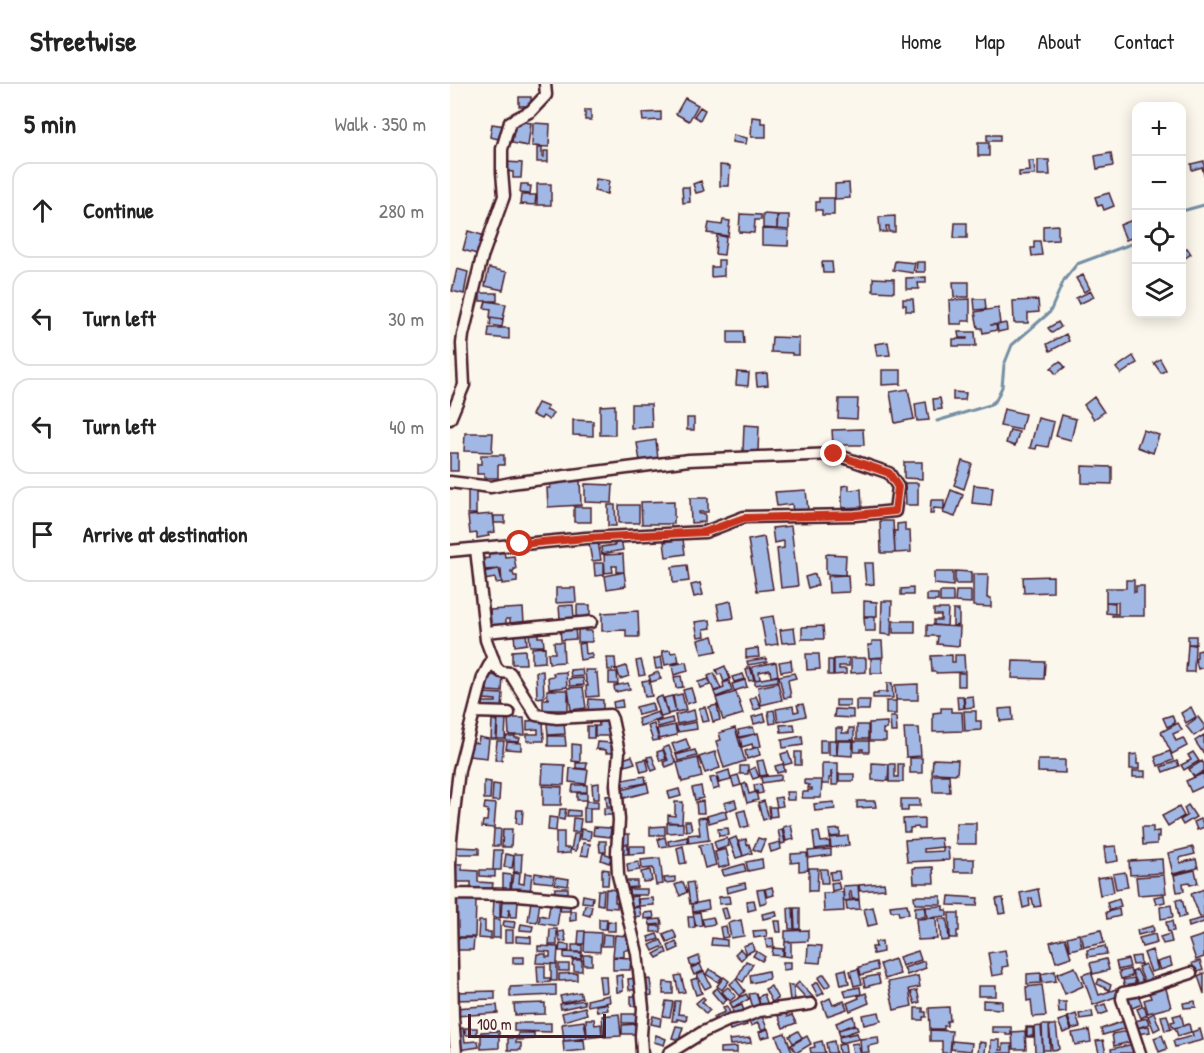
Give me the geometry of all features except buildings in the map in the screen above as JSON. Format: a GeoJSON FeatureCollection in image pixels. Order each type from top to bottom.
{"type":"FeatureCollection","features":[{"type":"Feature","properties":{"kind":"street"},"geometry":{"type":"LineString","coordinates":[[450,419],[464,385],[463,335],[482,257],[504,196],[502,149],[510,122],[531,111],[546,95],[545,84]]}},
{"type":"Feature","properties":{"kind":"street"},"geometry":{"type":"LineString","coordinates":[[450,482],[491,487],[689,460],[834,454],[889,473],[898,487],[895,511],[855,515],[744,518],[705,532],[586,538],[450,551]]}},
{"type":"Feature","properties":{"kind":"street"},"geometry":{"type":"LineString","coordinates":[[476,549],[486,640],[495,667],[501,672],[510,673],[536,715],[557,718],[610,715],[612,719],[619,752],[616,785],[619,820],[618,875],[637,953],[643,1008],[640,1035],[642,1053]]}},
{"type":"Feature","properties":{"kind":"street"},"geometry":{"type":"LineString","coordinates":[[485,632],[591,622]]}},
{"type":"Feature","properties":{"kind":"street"},"geometry":{"type":"LineString","coordinates":[[456,1053],[453,1018],[451,838],[459,770],[483,677],[493,658]]}},
{"type":"Feature","properties":{"kind":"street"},"geometry":{"type":"LineString","coordinates":[[474,712],[509,712]]}},
{"type":"Feature","properties":{"kind":"street"},"geometry":{"type":"LineString","coordinates":[[451,894],[518,895],[571,900]]}},
{"type":"Feature","properties":{"kind":"street"},"geometry":{"type":"LineString","coordinates":[[1140,1053],[1122,999],[1123,993],[1191,973]]}},
{"type":"Feature","properties":{"kind":"street"},"geometry":{"type":"LineString","coordinates":[[669,1053],[702,1032],[729,1020],[759,1011],[811,1004]]}},
{"type":"Feature","properties":{"kind":"waterway"},"geometry":{"type":"LineString","coordinates":[[1186,210],[1204,205]]}},
{"type":"Feature","properties":{"kind":"waterway"},"geometry":{"type":"LineString","coordinates":[[937,421],[990,405],[996,400],[1002,387],[1004,365],[1012,345],[1050,312],[1064,280],[1077,264],[1132,243]]}},
{"type":"Feature","properties":{"kind":"route"},"geometry":{"type":"LineString","coordinates":[[520,544],[705,532],[744,518],[855,515],[895,511],[898,487],[889,473],[834,454]]}}]}
